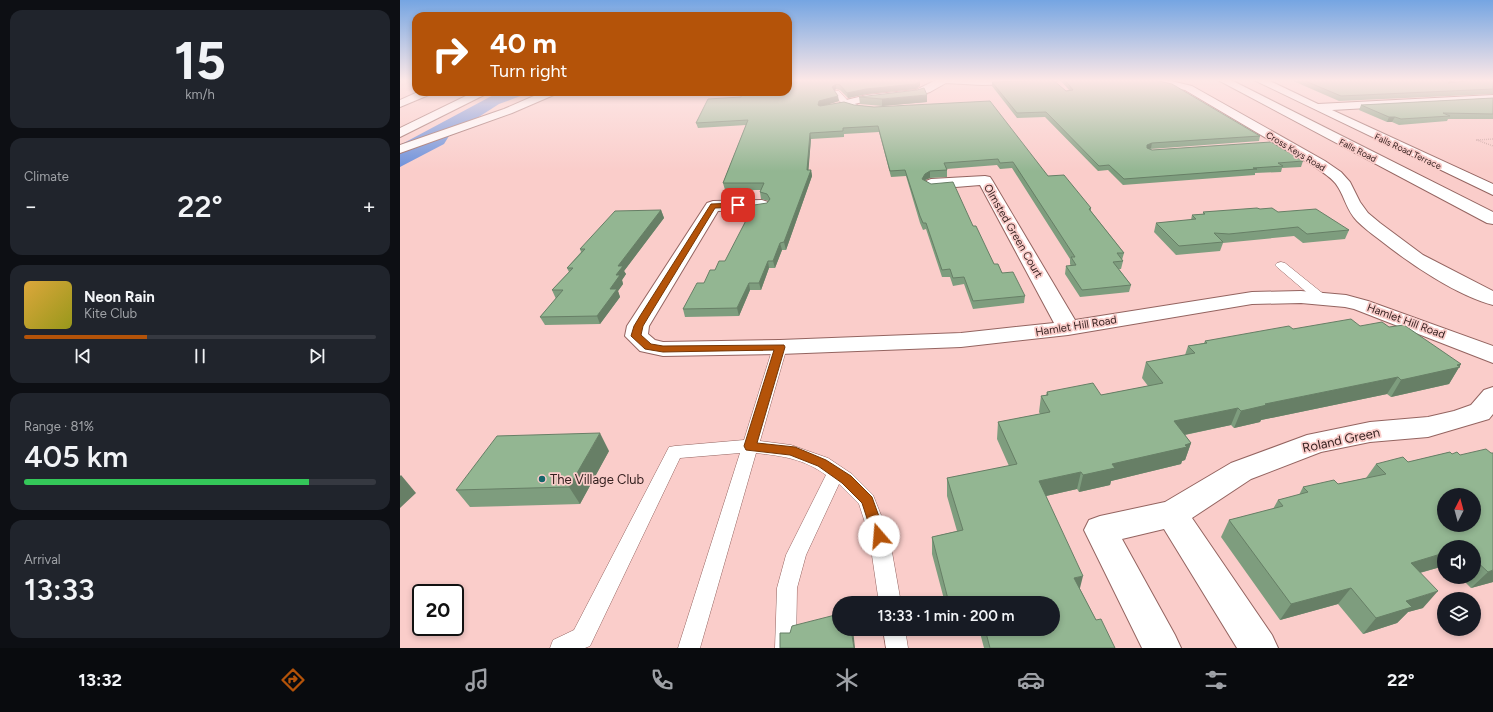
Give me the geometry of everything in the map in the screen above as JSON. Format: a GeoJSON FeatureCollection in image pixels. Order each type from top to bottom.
{"type":"FeatureCollection","features":[{"type":"Feature","properties":{"kind":"main road"},"geometry":{"type":"LineString","coordinates":[[400,133],[446,110]]}},
{"type":"Feature","properties":{"kind":"main road"},"geometry":{"type":"LineString","coordinates":[[400,149],[510,110]]}},
{"type":"Feature","properties":{"kind":"main road","name":"Cross Keys Road"},"geometry":{"type":"LineString","coordinates":[[1226,110],[1336,175],[1345,185],[1352,202],[1362,217],[1416,259],[1437,272],[1493,299]]}},
{"type":"Feature","properties":{"kind":"main road","name":"Falls Road"},"geometry":{"type":"LineString","coordinates":[[1282,110],[1493,219]]}},
{"type":"Feature","properties":{"kind":"main road","name":"Falls Road Terrace"},"geometry":{"type":"LineString","coordinates":[[1323,110],[1493,190]]}},
{"type":"Feature","properties":{"kind":"main road","name":"Olmsted Green Court"},"geometry":{"type":"LineString","coordinates":[[930,184],[985,180],[1068,328]]}},
{"type":"Feature","properties":{"kind":"main road","name":"Hamlet Hill Road"},"geometry":{"type":"LineString","coordinates":[[762,205],[713,206],[638,326],[636,336],[648,346],[663,349],[780,347],[961,340],[1068,328],[1252,298],[1301,297],[1361,305],[1493,355]]}},
{"type":"Feature","properties":{"kind":"main road","name":"Cross Keys Road"},"geometry":{"type":"LineString","coordinates":[[1395,242],[1493,288]]}},
{"type":"Feature","properties":{"kind":"main road","name":"Roland Green"},"geometry":{"type":"LineString","coordinates":[[1162,648],[1100,530],[1172,514],[1241,471],[1317,442],[1370,432],[1428,427],[1456,420],[1480,412],[1493,396]]}},
{"type":"Feature","properties":{"kind":"main road"},"geometry":{"type":"LineString","coordinates":[[1172,514],[1259,648]]}},
{"type":"Feature","properties":{"kind":"lane"},"geometry":{"type":"LineString","coordinates":[[1268,144],[1283,143]]}},
{"type":"Feature","properties":{"kind":"lane"},"geometry":{"type":"LineString","coordinates":[[1281,265],[1322,299]]}},
{"type":"Feature","properties":{"kind":"lane"},"geometry":{"type":"LineString","coordinates":[[689,648],[780,347]]}},
{"type":"Feature","properties":{"kind":"lane"},"geometry":{"type":"LineString","coordinates":[[562,648],[582,638],[675,452],[750,446],[791,451],[822,463],[836,472],[846,479],[867,500],[879,536],[889,596]]}},
{"type":"Feature","properties":{"kind":"lane"},"geometry":{"type":"LineString","coordinates":[[785,646],[787,588],[796,555],[836,472]]}},
{"type":"Feature","properties":{"kind":"lane"},"geometry":{"type":"LineString","coordinates":[[895,636],[897,648]]}},
{"type":"Feature","properties":{"kind":"path"},"geometry":{"type":"LineString","coordinates":[[1493,139],[1477,140],[1493,146]]}},
{"type":"Feature","properties":{"kind":"water"},"geometry":{"type":"Polygon","coordinates":[[[465,110],[489,110],[449,136],[444,144],[400,167],[400,145],[465,110]]]}},
{"type":"Feature","properties":{"kind":"building"},"geometry":{"type":"Polygon","coordinates":[[[702,110],[997,110],[1048,176],[1064,175],[1091,208],[1089,209],[1124,253],[1117,253],[1123,261],[1113,262],[1131,285],[1082,290],[1066,266],[1076,265],[1071,257],[1075,257],[1013,162],[1000,163],[998,159],[944,163],[947,170],[930,171],[925,174],[922,179],[931,184],[953,182],[973,226],[976,226],[994,264],[998,264],[1002,273],[1013,272],[1025,296],[973,301],[964,277],[953,278],[950,269],[942,270],[926,223],[923,223],[920,216],[905,170],[890,171],[878,126],[843,128],[843,131],[810,133],[807,170],[811,170],[784,242],[780,243],[773,261],[768,261],[759,283],[749,283],[737,308],[683,309],[697,283],[704,283],[710,270],[715,270],[719,261],[725,261],[754,205],[767,203],[770,199],[767,194],[760,192],[764,183],[723,183],[748,120],[696,123],[702,110]]]}},
{"type":"Feature","properties":{"kind":"building"},"geometry":{"type":"Polygon","coordinates":[[[1015,110],[1216,110],[1260,136],[1152,143],[1147,145],[1147,148],[1152,150],[1271,142],[1303,161],[1278,163],[1283,166],[1253,168],[1257,169],[1124,179],[1109,165],[1099,166],[1046,112],[1017,113],[1015,110]]]}},
{"type":"Feature","properties":{"kind":"building"},"geometry":{"type":"Polygon","coordinates":[[[1373,110],[1493,110],[1493,114],[1443,113],[1450,116],[1401,119],[1389,117],[1373,110]]]}},
{"type":"Feature","properties":{"kind":"building"},"geometry":{"type":"Polygon","coordinates":[[[1272,208],[1278,212],[1316,209],[1349,230],[1307,234],[1298,227],[1229,234],[1214,233],[1223,242],[1179,246],[1156,223],[1196,219],[1192,215],[1205,214],[1203,212],[1272,208]]]}},
{"type":"Feature","properties":{"kind":"building"},"geometry":{"type":"Polygon","coordinates":[[[661,210],[618,266],[623,266],[616,275],[620,275],[610,289],[617,289],[597,316],[540,317],[563,290],[552,290],[573,268],[567,268],[585,249],[580,249],[615,211],[661,210]]]}},
{"type":"Feature","properties":{"kind":"building"},"geometry":{"type":"Polygon","coordinates":[[[1351,319],[1360,326],[1382,322],[1389,327],[1404,325],[1461,364],[1457,365],[1460,367],[1401,380],[1398,377],[1265,404],[1267,405],[1241,411],[1238,408],[1174,421],[1191,443],[1185,445],[1187,447],[1112,464],[1115,468],[1083,475],[1081,472],[1039,481],[1083,576],[1074,578],[1096,620],[1101,619],[1115,648],[990,648],[987,636],[1060,636],[1060,596],[947,596],[932,537],[963,530],[947,478],[1017,464],[998,422],[1050,412],[1041,396],[1048,395],[1047,392],[1093,383],[1101,395],[1163,383],[1146,362],[1195,353],[1188,346],[1207,343],[1205,341],[1289,326],[1293,329],[1351,319]]]}},
{"type":"Feature","properties":{"kind":"building"},"geometry":{"type":"Polygon","coordinates":[[[600,433],[569,487],[456,490],[497,436],[600,433]]]}},
{"type":"Feature","properties":{"kind":"building"},"geometry":{"type":"Polygon","coordinates":[[[1486,449],[1493,453],[1493,570],[1488,572],[1481,566],[1481,540],[1437,540],[1437,555],[1411,563],[1438,591],[1406,601],[1412,607],[1376,618],[1351,588],[1291,604],[1229,520],[1283,506],[1278,500],[1308,492],[1303,487],[1334,480],[1338,484],[1386,474],[1376,464],[1403,457],[1408,462],[1450,452],[1452,454],[1457,452],[1460,455],[1486,449]]]}},
{"type":"Feature","properties":{"kind":"building"},"geometry":{"type":"Polygon","coordinates":[[[832,616],[832,636],[852,636],[854,648],[780,648],[780,633],[790,633],[792,626],[832,616]]]}},
{"type":"Feature","properties":{"kind":"place","name":"The Village Club"},"geometry":{"type":"Point","coordinates":[542,479]}},
{"type":"Feature","properties":{"kind":"route"},"geometry":{"type":"LineString","coordinates":[[738,205],[713,206],[638,326],[636,336],[648,346],[663,349],[780,347],[750,446],[791,451],[822,463],[846,479],[867,500],[879,536]]}}]}
